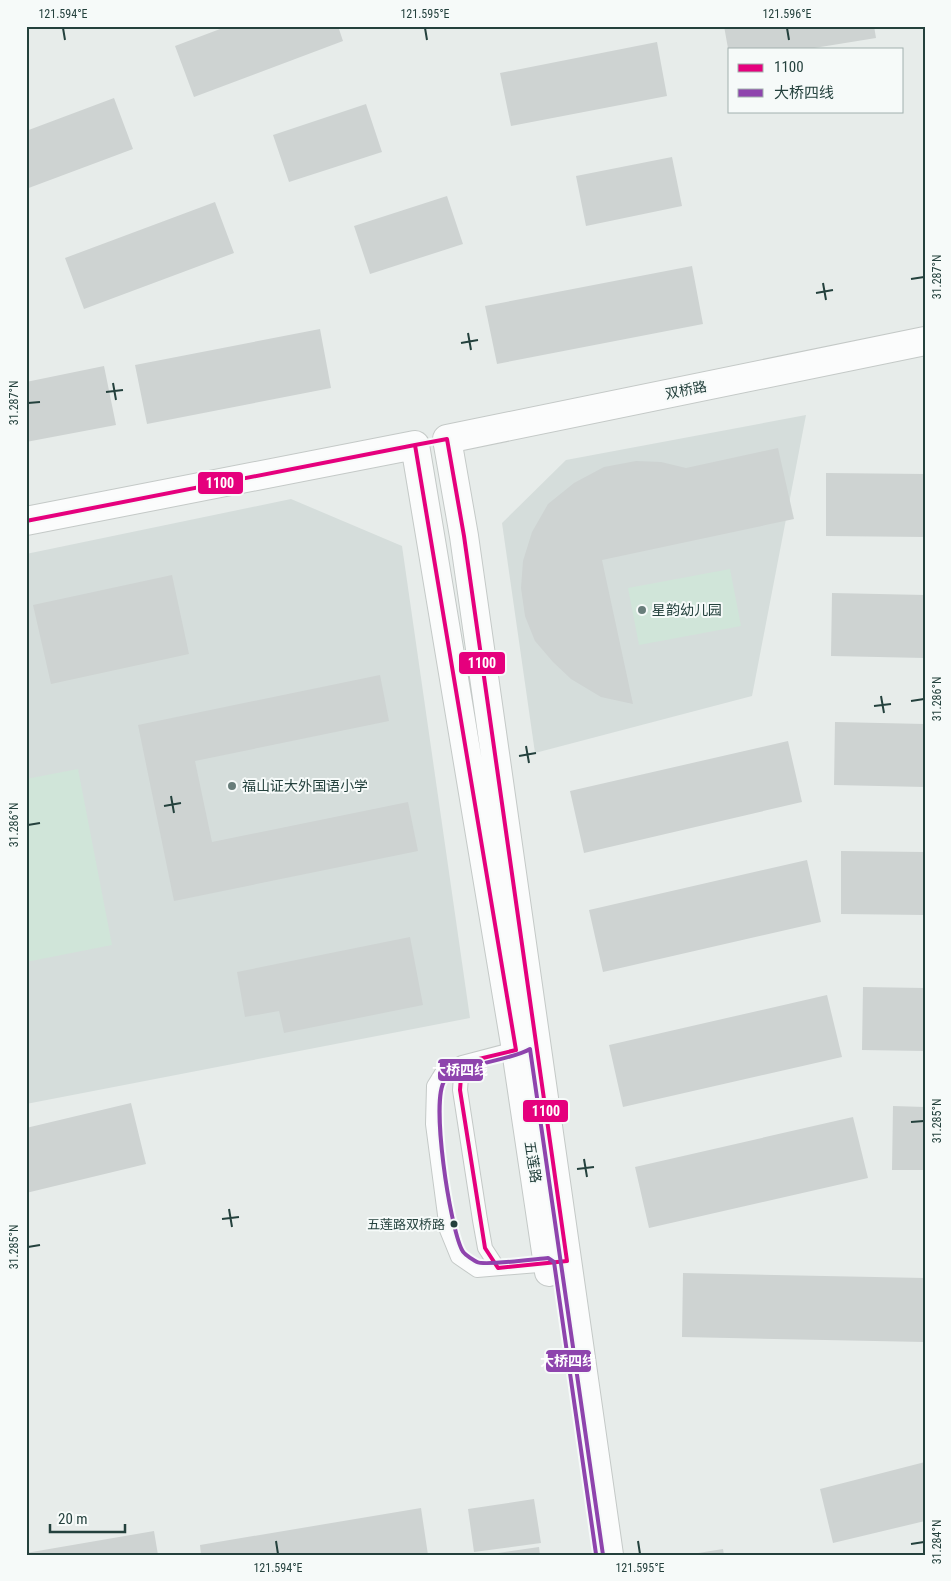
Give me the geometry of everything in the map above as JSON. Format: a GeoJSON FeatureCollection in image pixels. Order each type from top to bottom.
{"type":"FeatureCollection","features":[{"type":"Feature","properties":{"kind":"street","name":"双桥路"},"geometry":{"type":"LineString","coordinates":[[447,438],[925,341]]}},
{"type":"Feature","properties":{"kind":"street","name":"五莲路"},"geometry":{"type":"LineString","coordinates":[[447,438],[464,536],[526,1045],[558,1263],[609,1555]]}},
{"type":"Feature","properties":{"kind":"street","name":"五莲路"},"geometry":{"type":"LineString","coordinates":[[26,521],[414,445],[526,1045]]}},
{"type":"Feature","properties":{"kind":"street","name":"五莲路"},"geometry":{"type":"LineString","coordinates":[[558,1263],[590,1555]]}},
{"type":"Feature","properties":{"kind":"lane"},"geometry":{"type":"LineString","coordinates":[[526,1045],[462,1063],[442,1073],[434,1086],[433,1124],[447,1230],[458,1257],[476,1270],[558,1263]]}},
{"type":"Feature","properties":{"kind":"lane"},"geometry":{"type":"LineString","coordinates":[[462,1063],[460,1090],[480,1220],[485,1248],[498,1268]]}},
{"type":"Feature","properties":{"kind":"shaded area","name":"星韵幼儿园"},"geometry":{"type":"Polygon","coordinates":[[[806,415],[752,696],[535,753],[502,523],[566,460],[806,415]]]}},
{"type":"Feature","properties":{"kind":"shaded area","name":"福山证大外国语小学"},"geometry":{"type":"Polygon","coordinates":[[[291,499],[402,546],[470,1018],[26,1104],[26,554],[291,499]]]}},
{"type":"Feature","properties":{"kind":"green space"},"geometry":{"type":"Polygon","coordinates":[[[730,569],[741,626],[639,645],[628,588],[730,569]]]}},
{"type":"Feature","properties":{"kind":"green space"},"geometry":{"type":"Polygon","coordinates":[[[78,769],[112,945],[26,962],[26,779],[78,769]]]}},
{"type":"Feature","properties":{"kind":"building"},"geometry":{"type":"Polygon","coordinates":[[[228,26],[338,26],[343,41],[194,97],[175,46],[228,26]]]}},
{"type":"Feature","properties":{"kind":"building"},"geometry":{"type":"Polygon","coordinates":[[[724,26],[874,26],[876,38],[814,48],[728,48],[724,26]]]}},
{"type":"Feature","properties":{"kind":"building"},"geometry":{"type":"Polygon","coordinates":[[[657,42],[667,96],[511,126],[500,73],[657,42]]]}},
{"type":"Feature","properties":{"kind":"building"},"geometry":{"type":"Polygon","coordinates":[[[114,98],[133,149],[26,189],[26,131],[114,98]]]}},
{"type":"Feature","properties":{"kind":"building"},"geometry":{"type":"Polygon","coordinates":[[[366,104],[382,152],[289,182],[273,135],[366,104]]]}},
{"type":"Feature","properties":{"kind":"building"},"geometry":{"type":"Polygon","coordinates":[[[672,157],[682,206],[586,226],[576,176],[672,157]]]}},
{"type":"Feature","properties":{"kind":"building"},"geometry":{"type":"Polygon","coordinates":[[[447,196],[463,244],[370,274],[354,226],[447,196]]]}},
{"type":"Feature","properties":{"kind":"building"},"geometry":{"type":"Polygon","coordinates":[[[215,202],[234,253],[84,309],[65,258],[215,202]]]}},
{"type":"Feature","properties":{"kind":"building"},"geometry":{"type":"Polygon","coordinates":[[[692,266],[703,324],[497,364],[485,306],[692,266]]]}},
{"type":"Feature","properties":{"kind":"building"},"geometry":{"type":"Polygon","coordinates":[[[320,329],[331,388],[147,424],[135,365],[320,329]]]}},
{"type":"Feature","properties":{"kind":"building"},"geometry":{"type":"Polygon","coordinates":[[[104,366],[116,425],[26,442],[26,382],[104,366]]]}},
{"type":"Feature","properties":{"kind":"building"},"geometry":{"type":"Polygon","coordinates":[[[778,448],[794,519],[602,560],[633,704],[601,697],[571,679],[553,662],[535,641],[525,616],[521,588],[523,561],[532,532],[548,504],[574,483],[604,467],[636,461],[661,462],[686,468],[778,448]]]}},
{"type":"Feature","properties":{"kind":"building"},"geometry":{"type":"Polygon","coordinates":[[[826,473],[925,474],[925,537],[826,536],[826,473]]]}},
{"type":"Feature","properties":{"kind":"building"},"geometry":{"type":"Polygon","coordinates":[[[172,575],[189,654],[51,684],[33,605],[172,575]]]}},
{"type":"Feature","properties":{"kind":"building"},"geometry":{"type":"Polygon","coordinates":[[[832,593],[925,595],[925,658],[831,656],[832,593]]]}},
{"type":"Feature","properties":{"kind":"building"},"geometry":{"type":"Polygon","coordinates":[[[380,675],[389,721],[195,761],[212,842],[408,802],[418,851],[174,901],[138,725],[380,675]]]}},
{"type":"Feature","properties":{"kind":"building"},"geometry":{"type":"Polygon","coordinates":[[[835,722],[925,724],[925,787],[834,785],[835,722]]]}},
{"type":"Feature","properties":{"kind":"building"},"geometry":{"type":"Polygon","coordinates":[[[788,741],[802,802],[584,853],[570,791],[788,741]]]}},
{"type":"Feature","properties":{"kind":"building"},"geometry":{"type":"Polygon","coordinates":[[[841,851],[925,852],[925,915],[841,914],[841,851]]]}},
{"type":"Feature","properties":{"kind":"building"},"geometry":{"type":"Polygon","coordinates":[[[807,860],[821,922],[603,972],[589,910],[807,860]]]}},
{"type":"Feature","properties":{"kind":"building"},"geometry":{"type":"Polygon","coordinates":[[[410,937],[423,1005],[284,1033],[279,1011],[245,1017],[237,972],[410,937]]]}},
{"type":"Feature","properties":{"kind":"building"},"geometry":{"type":"Polygon","coordinates":[[[863,987],[925,988],[925,1051],[862,1050],[863,987]]]}},
{"type":"Feature","properties":{"kind":"building"},"geometry":{"type":"Polygon","coordinates":[[[827,995],[842,1057],[623,1107],[609,1045],[827,995]]]}},
{"type":"Feature","properties":{"kind":"building"},"geometry":{"type":"Polygon","coordinates":[[[131,1103],[146,1164],[26,1193],[26,1128],[131,1103]]]}},
{"type":"Feature","properties":{"kind":"building"},"geometry":{"type":"Polygon","coordinates":[[[893,1106],[925,1107],[925,1170],[892,1170],[893,1106]]]}},
{"type":"Feature","properties":{"kind":"building"},"geometry":{"type":"Polygon","coordinates":[[[853,1117],[868,1178],[649,1228],[635,1167],[853,1117]]]}},
{"type":"Feature","properties":{"kind":"building"},"geometry":{"type":"Polygon","coordinates":[[[683,1273],[925,1278],[925,1342],[682,1337],[683,1273]]]}},
{"type":"Feature","properties":{"kind":"building"},"geometry":{"type":"Polygon","coordinates":[[[925,1462],[925,1521],[833,1543],[820,1489],[925,1462]]]}},
{"type":"Feature","properties":{"kind":"building"},"geometry":{"type":"Polygon","coordinates":[[[534,1499],[541,1543],[474,1552],[468,1509],[534,1499]]]}},
{"type":"Feature","properties":{"kind":"building"},"geometry":{"type":"Polygon","coordinates":[[[421,1508],[428,1555],[201,1555],[200,1545],[421,1508]]]}},
{"type":"Feature","properties":{"kind":"building"},"geometry":{"type":"Polygon","coordinates":[[[154,1531],[158,1555],[26,1555],[26,1553],[154,1531]]]}},
{"type":"Feature","properties":{"kind":"building"},"geometry":{"type":"Polygon","coordinates":[[[539,1547],[540,1555],[491,1555],[491,1554],[539,1547]]]}},
{"type":"Feature","properties":{"kind":"building"},"geometry":{"type":"Polygon","coordinates":[[[723,1549],[724,1555],[692,1555],[692,1554],[723,1549]]]}},
{"type":"Feature","properties":{"kind":"transit line","name":"1100"},"geometry":{"type":"LineString","coordinates":[[447,439],[464,536],[567,1261],[498,1268],[485,1248],[460,1090],[462,1063],[516,1050],[415,445],[447,439]]}},
{"type":"Feature","properties":{"kind":"transit line","name":"1100"},"geometry":{"type":"LineString","coordinates":[[26,521],[415,445]]}},
{"type":"Feature","properties":{"kind":"transit line","name":"大桥四线"},"geometry":{"type":"LineString","coordinates":[[596,1554],[554,1262],[548,1258],[482,1263],[466,1255],[457,1237],[443,1164],[440,1111],[441,1092],[445,1080],[461,1070],[510,1057],[530,1049],[603,1555]]}},
{"type":"Feature","properties":{"kind":"place","name":"星韵幼儿园"},"geometry":{"type":"Point","coordinates":[642,610]}},
{"type":"Feature","properties":{"kind":"place","name":"福山证大外国语小学"},"geometry":{"type":"Point","coordinates":[232,786]}},
{"type":"Feature","properties":{"kind":"place","name":"五莲路双桥路"},"geometry":{"type":"Point","coordinates":[454,1224]}}]}
